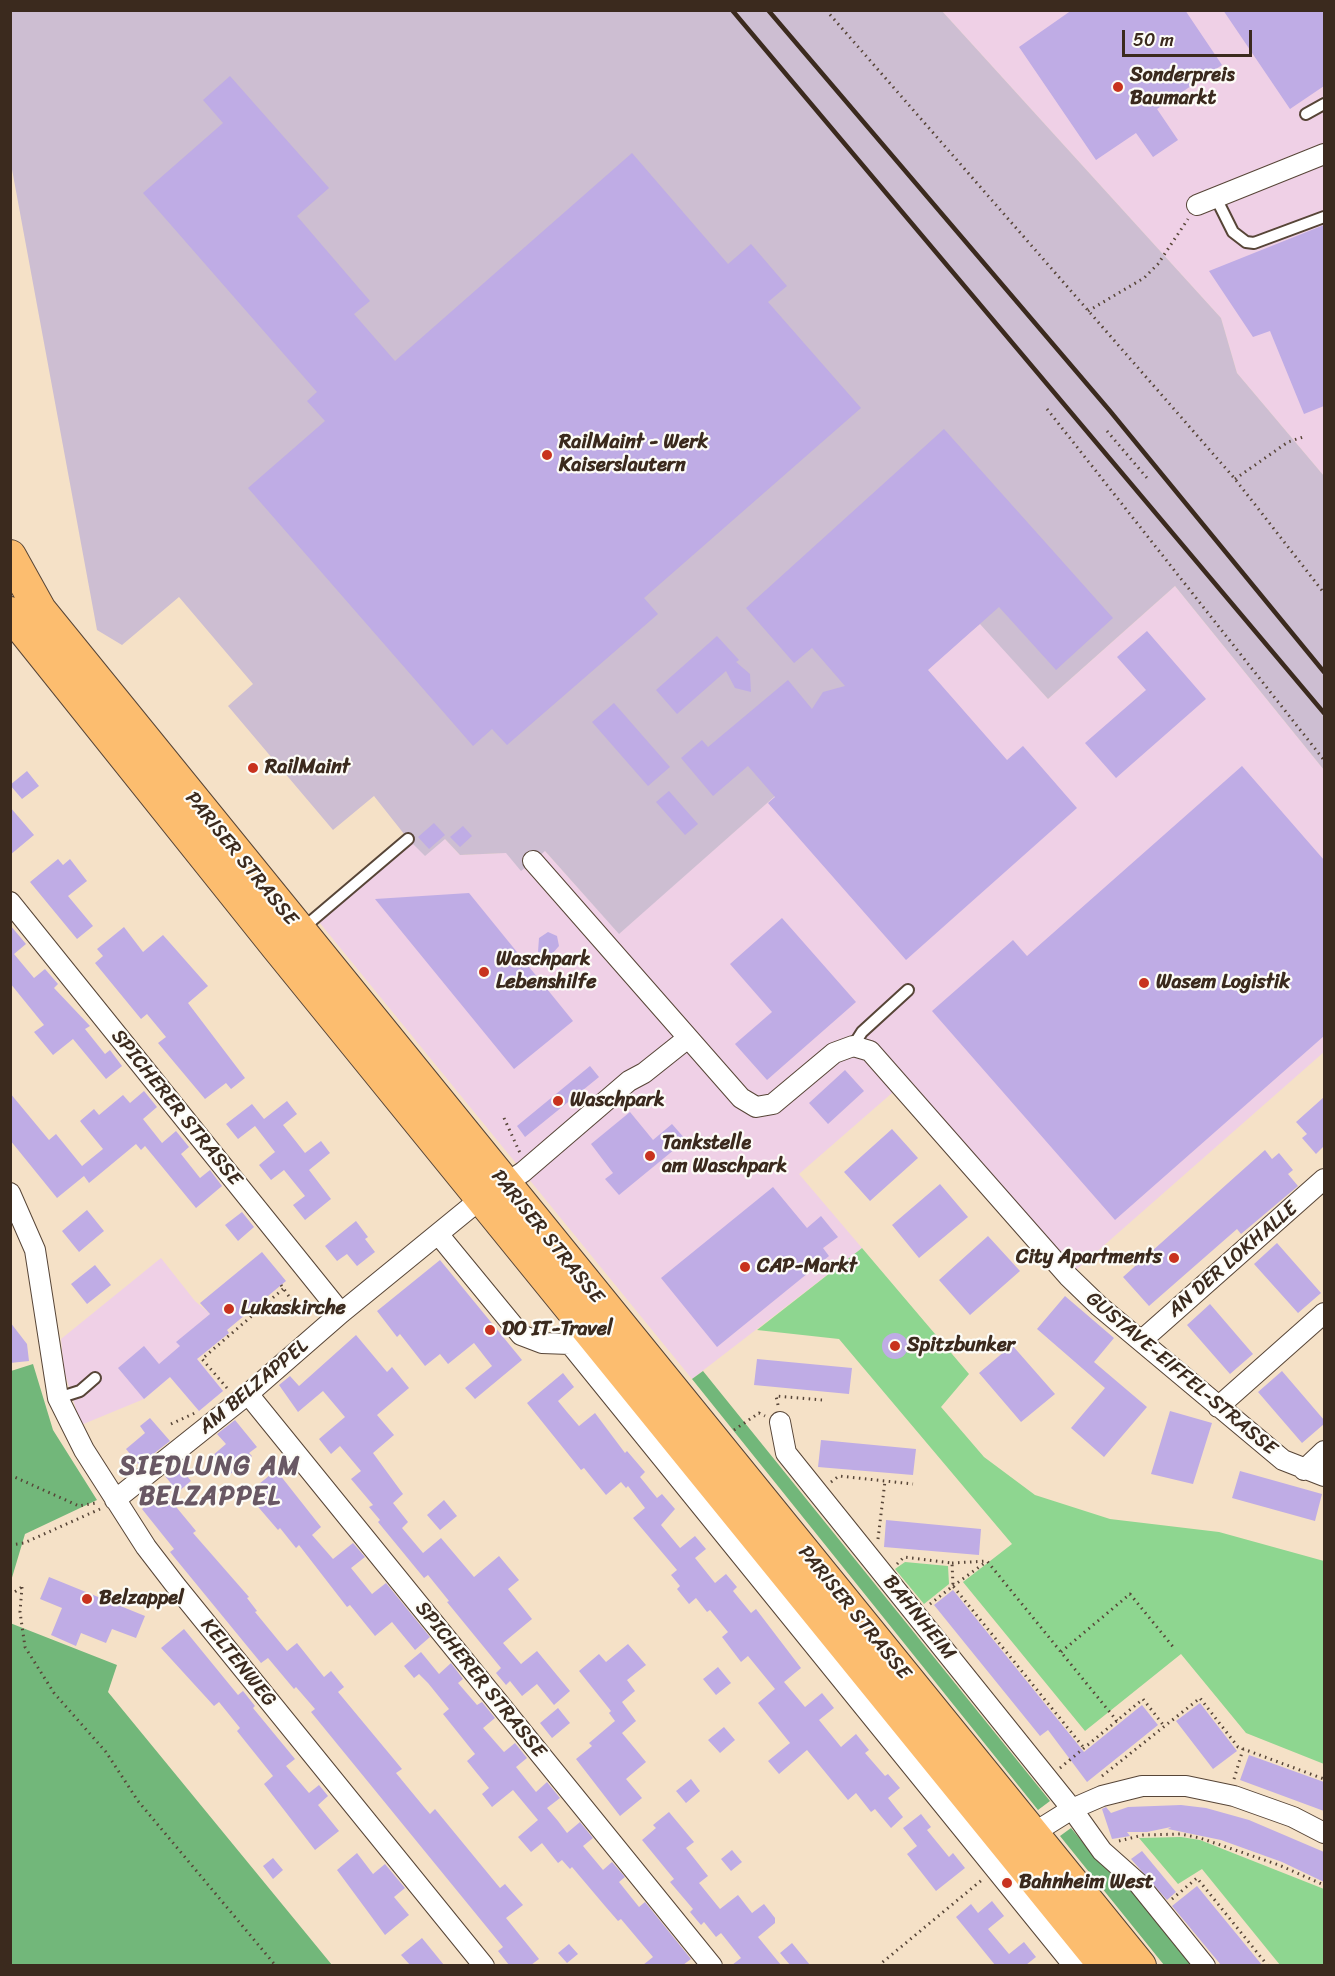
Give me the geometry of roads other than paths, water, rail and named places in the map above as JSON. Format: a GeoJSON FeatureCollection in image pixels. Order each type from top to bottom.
{"type":"FeatureCollection","features":[{"type":"Feature","properties":{"kind":"main road","name":"PARISER STRASSE"},"geometry":{"type":"LineString","coordinates":[[10,556],[40,610],[299,931],[494,1192],[1105,1965]]}},
{"type":"Feature","properties":{"kind":"main road","name":"PARISER STRASSE"},"geometry":{"type":"LineString","coordinates":[[10,613],[494,1192]]}},
{"type":"Feature","properties":{"kind":"main road","name":"PARISER STRASSE"},"geometry":{"type":"LineString","coordinates":[[1013,1850],[1140,1965]]}},
{"type":"Feature","properties":{"kind":"street"},"geometry":{"type":"LineString","coordinates":[[1197,206],[1324,154]]}},
{"type":"Feature","properties":{"kind":"street"},"geometry":{"type":"LineString","coordinates":[[533,861],[741,1098],[756,1107],[773,1104],[834,1053],[853,1046]]}},
{"type":"Feature","properties":{"kind":"street","name":"SPICHERER STRASSE"},"geometry":{"type":"LineString","coordinates":[[10,903],[341,1313]]}},
{"type":"Feature","properties":{"kind":"street"},"geometry":{"type":"LineString","coordinates":[[494,1192],[629,1081],[644,1073],[688,1038]]}},
{"type":"Feature","properties":{"kind":"street","name":"GUSTAVE-EIFFEL-STRASSE"},"geometry":{"type":"LineString","coordinates":[[853,1046],[870,1051],[1068,1276],[1218,1407],[1283,1460],[1324,1476]]}},
{"type":"Feature","properties":{"kind":"street","name":"AN DER LOKHALLE"},"geometry":{"type":"LineString","coordinates":[[1141,1341],[1324,1179]]}},
{"type":"Feature","properties":{"kind":"street","name":"AM BELZAPPEL"},"geometry":{"type":"LineString","coordinates":[[115,1500],[249,1394],[341,1313],[438,1234],[494,1192]]}},
{"type":"Feature","properties":{"kind":"street","name":"KELTENWEG"},"geometry":{"type":"LineString","coordinates":[[10,1193],[35,1250],[58,1398],[84,1450],[115,1500],[176,1586],[484,1965]]}},
{"type":"Feature","properties":{"kind":"street","name":"PARISER STRASSE"},"geometry":{"type":"LineString","coordinates":[[438,1234],[521,1335],[542,1343],[570,1344],[1013,1850],[1074,1965]]}},
{"type":"Feature","properties":{"kind":"street"},"geometry":{"type":"LineString","coordinates":[[1218,1407],[1324,1313]]}},
{"type":"Feature","properties":{"kind":"street","name":"SPICHERER STRASSE"},"geometry":{"type":"LineString","coordinates":[[249,1394],[712,1965]]}},
{"type":"Feature","properties":{"kind":"street","name":"BAHNHEIM"},"geometry":{"type":"LineString","coordinates":[[780,1422],[786,1453],[1072,1809]]}},
{"type":"Feature","properties":{"kind":"street"},"geometry":{"type":"LineString","coordinates":[[1304,1470],[1324,1452]]}},
{"type":"Feature","properties":{"kind":"street"},"geometry":{"type":"LineString","coordinates":[[1013,1850],[1072,1809],[1102,1796],[1142,1786],[1186,1786],[1229,1795],[1293,1817],[1324,1833]]}},
{"type":"Feature","properties":{"kind":"street"},"geometry":{"type":"LineString","coordinates":[[1072,1809],[1102,1851],[1138,1883],[1205,1965]]}},
{"type":"Feature","properties":{"kind":"lane"},"geometry":{"type":"LineString","coordinates":[[1306,114],[1324,104]]}},
{"type":"Feature","properties":{"kind":"lane"},"geometry":{"type":"LineString","coordinates":[[1216,198],[1233,232],[1246,242],[1260,243],[1324,217]]}},
{"type":"Feature","properties":{"kind":"lane"},"geometry":{"type":"LineString","coordinates":[[299,931],[408,839]]}},
{"type":"Feature","properties":{"kind":"lane"},"geometry":{"type":"LineString","coordinates":[[853,1046],[862,1032],[908,990]]}},
{"type":"Feature","properties":{"kind":"lane"},"geometry":{"type":"LineString","coordinates":[[58,1398],[80,1391],[95,1378]]}},
{"type":"Feature","properties":{"kind":"railway"},"geometry":{"type":"LineString","coordinates":[[732,10],[1324,713]]}},
{"type":"Feature","properties":{"kind":"railway"},"geometry":{"type":"LineString","coordinates":[[768,10],[1110,411],[1324,672]]}},
{"type":"Feature","properties":{"kind":"place","name":"Sonderpreis Baumarkt"},"geometry":{"type":"Point","coordinates":[1118,87]}},
{"type":"Feature","properties":{"kind":"place","name":"RailMaint - Werk Kaiserslautern"},"geometry":{"type":"Point","coordinates":[547,455]}},
{"type":"Feature","properties":{"kind":"place","name":"RailMaint"},"geometry":{"type":"Point","coordinates":[253,768]}},
{"type":"Feature","properties":{"kind":"place","name":"Waschpark Lebenshilfe"},"geometry":{"type":"Point","coordinates":[484,972]}},
{"type":"Feature","properties":{"kind":"place","name":"Wasem Logistik"},"geometry":{"type":"Point","coordinates":[1144,983]}},
{"type":"Feature","properties":{"kind":"place","name":"Waschpark"},"geometry":{"type":"Point","coordinates":[558,1101]}},
{"type":"Feature","properties":{"kind":"place","name":"Tankstelle am Waschpark"},"geometry":{"type":"Point","coordinates":[650,1156]}},
{"type":"Feature","properties":{"kind":"place","name":"City Apartments"},"geometry":{"type":"Point","coordinates":[1174,1258]}},
{"type":"Feature","properties":{"kind":"place","name":"CAP-Markt"},"geometry":{"type":"Point","coordinates":[745,1267]}},
{"type":"Feature","properties":{"kind":"place","name":"Lukaskirche"},"geometry":{"type":"Point","coordinates":[229,1309]}},
{"type":"Feature","properties":{"kind":"place","name":"DO IT-Travel"},"geometry":{"type":"Point","coordinates":[490,1330]}},
{"type":"Feature","properties":{"kind":"place","name":"Spitzbunker"},"geometry":{"type":"Point","coordinates":[895,1346]}},
{"type":"Feature","properties":{"kind":"place","name":"Belzappel"},"geometry":{"type":"Point","coordinates":[87,1599]}},
{"type":"Feature","properties":{"kind":"place","name":"Bahnheim West"},"geometry":{"type":"Point","coordinates":[1007,1883]}},
{"type":"Feature","properties":{"kind":"district","name":"SIEDLUNG AM BELZAPPEL"},"geometry":{"type":"Point","coordinates":[210,1482]}}]}
